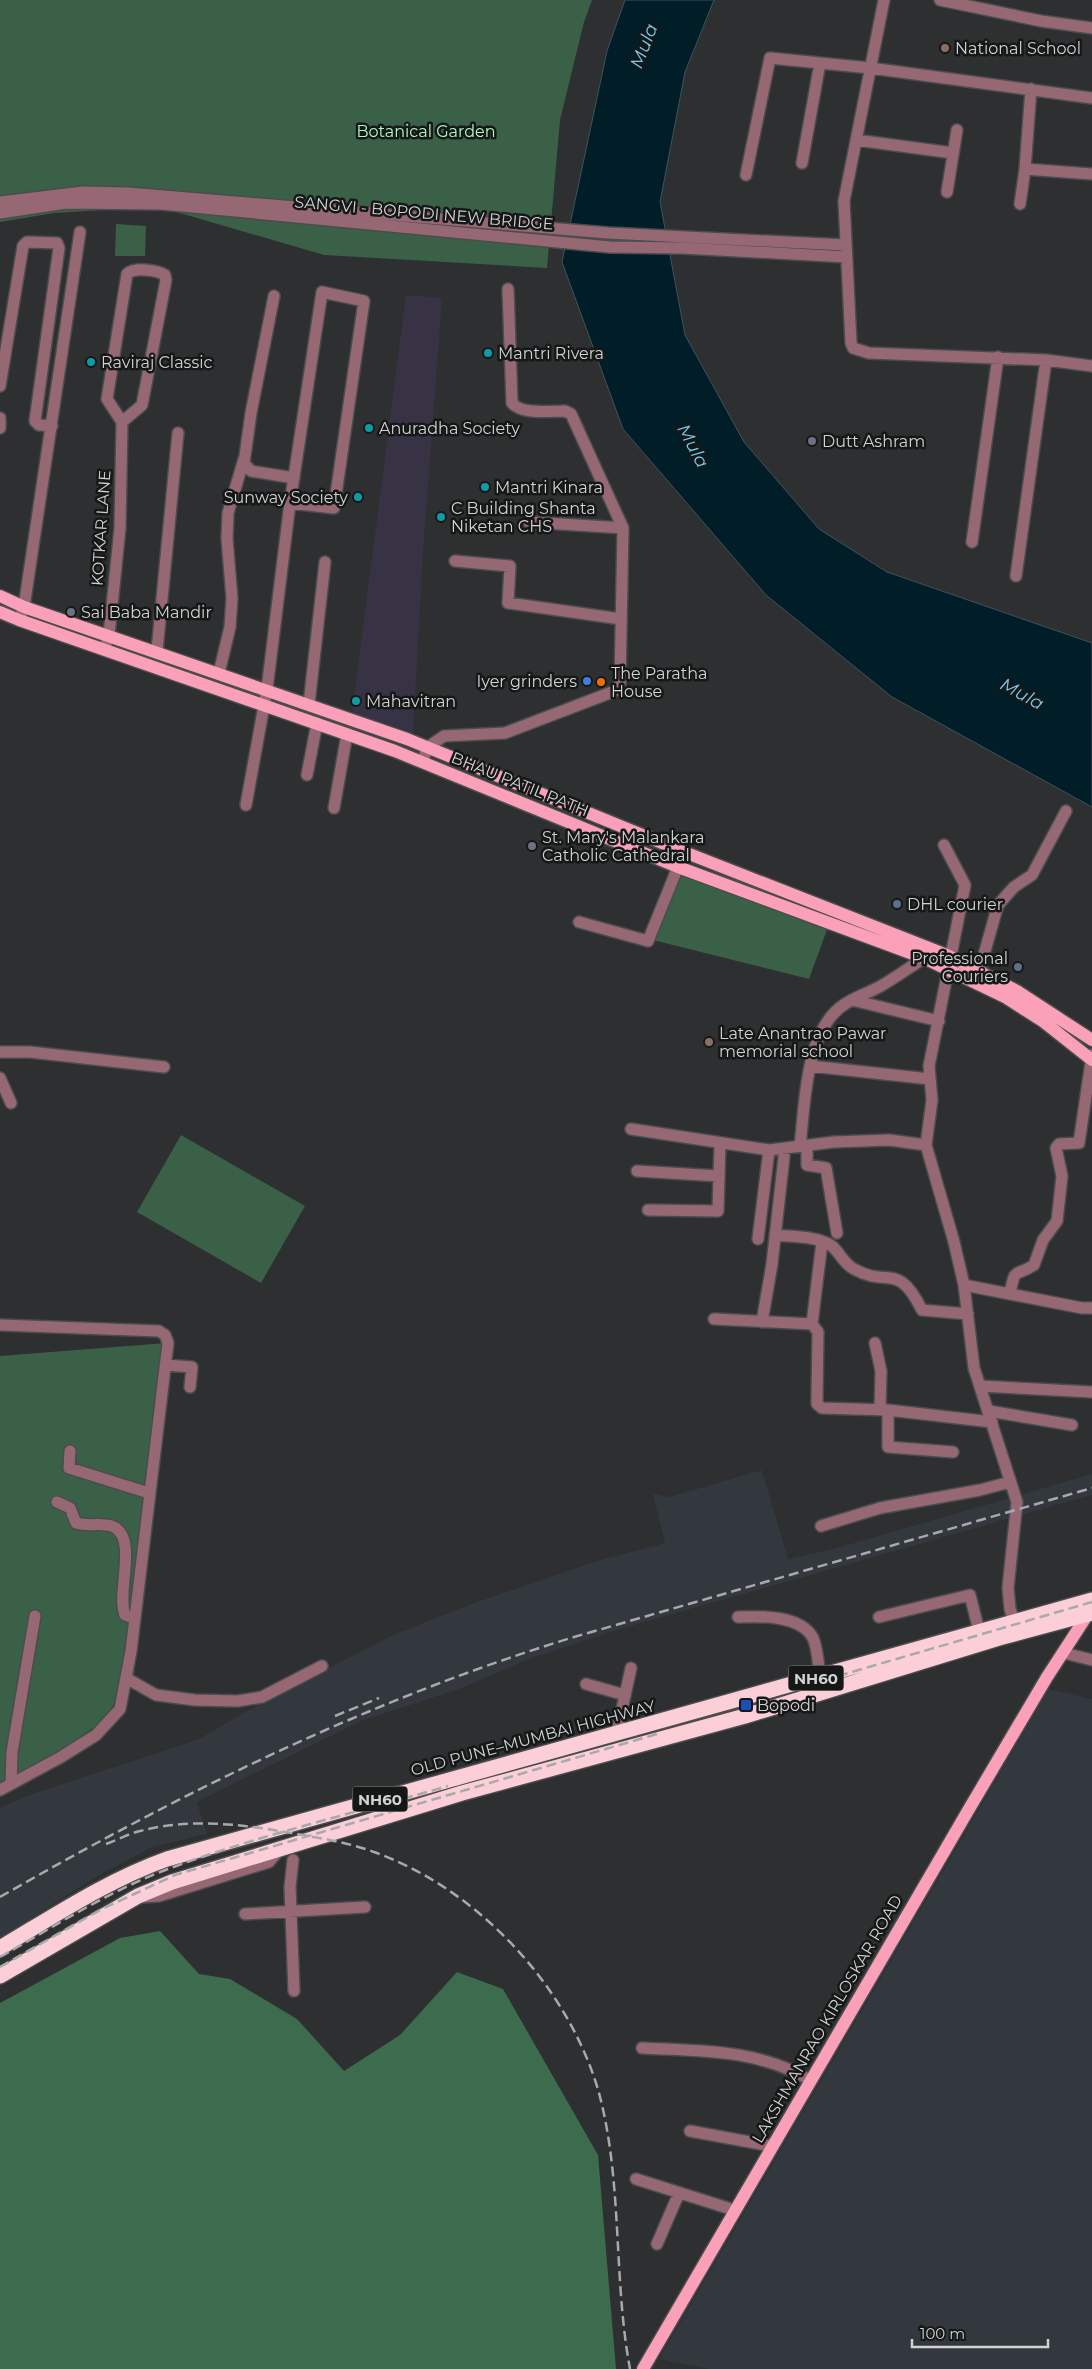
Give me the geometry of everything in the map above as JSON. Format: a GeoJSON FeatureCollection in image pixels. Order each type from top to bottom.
{"type":"FeatureCollection","features":[{"type":"Feature","properties":{"kind":"highway","name":"OLD PUNE–MUMBAI HIGHWAY"},"geometry":{"type":"LineString","coordinates":[[0,1976],[138,1896],[172,1882],[462,1793],[774,1708],[1016,1627],[1089,1607]]}},
{"type":"Feature","properties":{"kind":"highway","name":"OLD PUNE–MUMBAI HIGHWAY"},"geometry":{"type":"LineString","coordinates":[[0,1948],[144,1867],[979,1631],[1016,1627]]}},
{"type":"Feature","properties":{"kind":"highway"},"geometry":{"type":"LineString","coordinates":[[314,1818],[319,1838]]}},
{"type":"Feature","properties":{"kind":"main road","name":"BHAU PATIL PATH"},"geometry":{"type":"LineString","coordinates":[[0,596],[24,607],[267,689],[428,747],[684,852],[951,956],[1017,991],[1092,1040]]}},
{"type":"Feature","properties":{"kind":"main road","name":"BHAU PATIL PATH"},"geometry":{"type":"LineString","coordinates":[[0,612],[422,762],[678,867],[924,958],[1005,997],[1044,1022],[1091,1058]]}},
{"type":"Feature","properties":{"kind":"main road","name":"LAKSHMANRAO KIRLOSKAR ROAD"},"geometry":{"type":"LineString","coordinates":[[644,2369],[734,2210],[1041,1686],[1064,1653],[1089,1607]]}},
{"type":"Feature","properties":{"kind":"street"},"geometry":{"type":"LineString","coordinates":[[884,0],[844,201],[851,343],[853,348],[869,353],[998,357],[1046,360],[1092,366]]}},
{"type":"Feature","properties":{"kind":"street"},"geometry":{"type":"LineString","coordinates":[[940,0],[1092,28]]}},
{"type":"Feature","properties":{"kind":"street"},"geometry":{"type":"LineString","coordinates":[[746,175],[770,58],[870,68],[1092,98]]}},
{"type":"Feature","properties":{"kind":"street"},"geometry":{"type":"LineString","coordinates":[[802,164],[820,63]]}},
{"type":"Feature","properties":{"kind":"street"},"geometry":{"type":"LineString","coordinates":[[1020,204],[1025,169],[1031,89]]}},
{"type":"Feature","properties":{"kind":"street"},"geometry":{"type":"LineString","coordinates":[[947,192],[957,130]]}},
{"type":"Feature","properties":{"kind":"street"},"geometry":{"type":"LineString","coordinates":[[856,140],[953,153]]}},
{"type":"Feature","properties":{"kind":"street"},"geometry":{"type":"LineString","coordinates":[[1025,169],[1092,174]]}},
{"type":"Feature","properties":{"kind":"street","name":"SANGVI - BOPODI NEW BRIDGE"},"geometry":{"type":"LineString","coordinates":[[0,202],[83,192],[128,193],[474,220],[608,233],[846,245]]}},
{"type":"Feature","properties":{"kind":"street","name":"SANGVI - BOPODI NEW BRIDGE"},"geometry":{"type":"LineString","coordinates":[[0,213],[66,204],[143,204],[610,247],[846,257]]}},
{"type":"Feature","properties":{"kind":"street"},"geometry":{"type":"LineString","coordinates":[[19,620],[24,607],[80,232]]}},
{"type":"Feature","properties":{"kind":"street"},"geometry":{"type":"LineString","coordinates":[[0,386],[23,246],[27,242],[57,243],[59,246],[58,257],[35,421],[39,425],[52,426]]}},
{"type":"Feature","properties":{"kind":"street"},"geometry":{"type":"LineString","coordinates":[[133,270],[161,272],[165,275],[166,280],[142,404],[122,422],[107,399],[127,274],[133,270]]}},
{"type":"Feature","properties":{"kind":"street"},"geometry":{"type":"LineString","coordinates":[[422,762],[428,747],[444,736],[504,733],[615,691],[620,683],[623,528],[571,414],[524,410],[516,408],[512,403],[508,289]]}},
{"type":"Feature","properties":{"kind":"street"},"geometry":{"type":"LineString","coordinates":[[246,805],[267,689],[290,504],[322,292],[364,301],[334,508],[290,504]]}},
{"type":"Feature","properties":{"kind":"street"},"geometry":{"type":"LineString","coordinates":[[219,673],[230,627],[232,598],[227,546],[228,513],[244,459],[274,296]]}},
{"type":"Feature","properties":{"kind":"street"},"geometry":{"type":"LineString","coordinates":[[972,542],[998,357]]}},
{"type":"Feature","properties":{"kind":"street"},"geometry":{"type":"LineString","coordinates":[[1016,576],[1046,360]]}},
{"type":"Feature","properties":{"kind":"street"},"geometry":{"type":"LineString","coordinates":[[0,418],[0,428]]}},
{"type":"Feature","properties":{"kind":"street","name":"KOTKAR LANE"},"geometry":{"type":"LineString","coordinates":[[104,650],[109,636],[120,528],[122,422]]}},
{"type":"Feature","properties":{"kind":"street"},"geometry":{"type":"LineString","coordinates":[[157,651],[178,433]]}},
{"type":"Feature","properties":{"kind":"street"},"geometry":{"type":"LineString","coordinates":[[244,459],[246,467],[251,471],[294,478]]}},
{"type":"Feature","properties":{"kind":"street"},"geometry":{"type":"LineString","coordinates":[[529,522],[623,528]]}},
{"type":"Feature","properties":{"kind":"street"},"geometry":{"type":"LineString","coordinates":[[455,560],[510,566],[508,603],[621,618]]}},
{"type":"Feature","properties":{"kind":"street"},"geometry":{"type":"LineString","coordinates":[[309,704],[325,562]]}},
{"type":"Feature","properties":{"kind":"street"},"geometry":{"type":"LineString","coordinates":[[307,775],[317,724]]}},
{"type":"Feature","properties":{"kind":"street"},"geometry":{"type":"LineString","coordinates":[[334,808],[347,734]]}},
{"type":"Feature","properties":{"kind":"street"},"geometry":{"type":"LineString","coordinates":[[979,972],[998,906],[1014,887],[1032,875],[1066,811]]}},
{"type":"Feature","properties":{"kind":"street"},"geometry":{"type":"LineString","coordinates":[[944,844],[965,885],[929,1066],[932,1100],[926,1145],[954,1242],[964,1285],[974,1368],[991,1416],[1017,1510],[1008,1588],[1010,1609],[1016,1627]]}},
{"type":"Feature","properties":{"kind":"street"},"geometry":{"type":"LineString","coordinates":[[579,922],[648,941],[684,852]]}},
{"type":"Feature","properties":{"kind":"street"},"geometry":{"type":"LineString","coordinates":[[837,1233],[826,1168],[808,1165],[803,1146],[810,1066],[819,1035],[828,1019],[844,1004],[879,988],[924,958]]}},
{"type":"Feature","properties":{"kind":"street"},"geometry":{"type":"LineString","coordinates":[[852,1000],[939,1021]]}},
{"type":"Feature","properties":{"kind":"street"},"geometry":{"type":"LineString","coordinates":[[0,1052],[30,1052],[164,1067]]}},
{"type":"Feature","properties":{"kind":"street"},"geometry":{"type":"LineString","coordinates":[[1010,1293],[1014,1275],[1017,1271],[1034,1265],[1043,1240],[1057,1221],[1062,1176],[1056,1148],[1059,1144],[1079,1143],[1088,1104],[1091,1058]]}},
{"type":"Feature","properties":{"kind":"street"},"geometry":{"type":"LineString","coordinates":[[810,1066],[930,1079]]}},
{"type":"Feature","properties":{"kind":"street"},"geometry":{"type":"LineString","coordinates":[[0,1078],[6,1099]]}},
{"type":"Feature","properties":{"kind":"street"},"geometry":{"type":"LineString","coordinates":[[631,1129],[769,1150],[889,1140],[926,1145]]}},
{"type":"Feature","properties":{"kind":"street"},"geometry":{"type":"LineString","coordinates":[[648,1210],[718,1211],[720,1143]]}},
{"type":"Feature","properties":{"kind":"street"},"geometry":{"type":"LineString","coordinates":[[762,1322],[785,1148]]}},
{"type":"Feature","properties":{"kind":"street"},"geometry":{"type":"LineString","coordinates":[[758,1239],[769,1150]]}},
{"type":"Feature","properties":{"kind":"street"},"geometry":{"type":"LineString","coordinates":[[636,1171],[719,1176]]}},
{"type":"Feature","properties":{"kind":"street"},"geometry":{"type":"LineString","coordinates":[[775,1234],[831,1245],[853,1269],[868,1274],[898,1278],[913,1291],[922,1310],[968,1314]]}},
{"type":"Feature","properties":{"kind":"street"},"geometry":{"type":"LineString","coordinates":[[822,1242],[812,1324],[818,1332],[819,1341],[817,1399],[819,1407],[991,1416],[1072,1425]]}},
{"type":"Feature","properties":{"kind":"street"},"geometry":{"type":"LineString","coordinates":[[964,1285],[1082,1308],[1092,1308]]}},
{"type":"Feature","properties":{"kind":"street"},"geometry":{"type":"LineString","coordinates":[[714,1319],[812,1324]]}},
{"type":"Feature","properties":{"kind":"street"},"geometry":{"type":"LineString","coordinates":[[0,1325],[159,1331],[167,1338],[135,1619],[120,1709],[96,1735],[61,1758],[0,1790]]}},
{"type":"Feature","properties":{"kind":"street"},"geometry":{"type":"LineString","coordinates":[[875,1344],[881,1371],[888,1447],[953,1452]]}},
{"type":"Feature","properties":{"kind":"street"},"geometry":{"type":"LineString","coordinates":[[165,1365],[192,1367],[190,1387]]}},
{"type":"Feature","properties":{"kind":"street"},"geometry":{"type":"LineString","coordinates":[[980,1386],[1092,1389]]}},
{"type":"Feature","properties":{"kind":"street"},"geometry":{"type":"LineString","coordinates":[[70,1451],[69,1468],[149,1493]]}},
{"type":"Feature","properties":{"kind":"street"},"geometry":{"type":"LineString","coordinates":[[821,1526],[880,1508],[980,1490],[1010,1482]]}},
{"type":"Feature","properties":{"kind":"street"},"geometry":{"type":"LineString","coordinates":[[57,1502],[70,1508],[76,1523],[112,1526],[119,1531],[124,1544],[126,1561],[122,1606],[127,1617],[135,1619]]}},
{"type":"Feature","properties":{"kind":"street"},"geometry":{"type":"LineString","coordinates":[[879,1618],[970,1595],[979,1631]]}},
{"type":"Feature","properties":{"kind":"street"},"geometry":{"type":"LineString","coordinates":[[738,1617],[766,1615],[777,1617],[807,1631],[812,1638],[820,1676]]}},
{"type":"Feature","properties":{"kind":"street"},"geometry":{"type":"LineString","coordinates":[[11,1784],[12,1752],[35,1616]]}},
{"type":"Feature","properties":{"kind":"street"},"geometry":{"type":"LineString","coordinates":[[1064,1653],[1092,1660]]}},
{"type":"Feature","properties":{"kind":"street"},"geometry":{"type":"LineString","coordinates":[[126,1678],[156,1695],[195,1700],[238,1701],[262,1697],[322,1666]]}},
{"type":"Feature","properties":{"kind":"street"},"geometry":{"type":"LineString","coordinates":[[617,1732],[631,1668]]}},
{"type":"Feature","properties":{"kind":"street"},"geometry":{"type":"LineString","coordinates":[[586,1684],[625,1695]]}},
{"type":"Feature","properties":{"kind":"street"},"geometry":{"type":"LineString","coordinates":[[293,1860],[290,1887],[294,1992]]}},
{"type":"Feature","properties":{"kind":"street"},"geometry":{"type":"LineString","coordinates":[[245,1914],[365,1907]]}},
{"type":"Feature","properties":{"kind":"street"},"geometry":{"type":"LineString","coordinates":[[642,2048],[706,2051],[753,2056],[786,2067],[810,2080]]}},
{"type":"Feature","properties":{"kind":"street"},"geometry":{"type":"LineString","coordinates":[[690,2131],[772,2146]]}},
{"type":"Feature","properties":{"kind":"street"},"geometry":{"type":"LineString","coordinates":[[636,2179],[734,2210]]}},
{"type":"Feature","properties":{"kind":"street"},"geometry":{"type":"LineString","coordinates":[[657,2244],[679,2193]]}},
{"type":"Feature","properties":{"kind":"shaded area"},"geometry":{"type":"Polygon","coordinates":[[[406,295],[442,298],[423,551],[413,733],[352,713],[406,295]]]}},
{"type":"Feature","properties":{"kind":"shaded area"},"geometry":{"type":"Polygon","coordinates":[[[762,1470],[788,1559],[837,1548],[1092,1474],[1092,1495],[620,1629],[526,1660],[462,1688],[361,1721],[197,1802],[207,1834],[152,1847],[94,1878],[0,1938],[0,1808],[24,1797],[199,1739],[263,1702],[395,1634],[474,1603],[597,1561],[665,1543],[653,1494],[669,1497],[762,1470]]]}},
{"type":"Feature","properties":{"kind":"shaded area"},"geometry":{"type":"Polygon","coordinates":[[[1049,1689],[1092,1699],[1092,2369],[710,2369],[659,2359],[1049,1689]]]}},
{"type":"Feature","properties":{"kind":"green space","name":"Botanical Garden"},"geometry":{"type":"Polygon","coordinates":[[[0,0],[592,0],[584,22],[560,120],[547,268],[324,255],[173,211],[120,209],[54,213],[0,222],[0,0]]]}},
{"type":"Feature","properties":{"kind":"green space"},"geometry":{"type":"Polygon","coordinates":[[[116,224],[146,226],[145,256],[115,256],[116,224]]]}},
{"type":"Feature","properties":{"kind":"green space"},"geometry":{"type":"Polygon","coordinates":[[[681,873],[828,927],[809,979],[653,940],[681,873]]]}},
{"type":"Feature","properties":{"kind":"green space"},"geometry":{"type":"Polygon","coordinates":[[[181,1135],[305,1206],[261,1283],[137,1212],[181,1135]]]}},
{"type":"Feature","properties":{"kind":"green space"},"geometry":{"type":"Polygon","coordinates":[[[166,1343],[134,1678],[100,1723],[19,1780],[0,1789],[0,1356],[166,1343]]]}},
{"type":"Feature","properties":{"kind":"green space"},"geometry":{"type":"Polygon","coordinates":[[[160,1931],[199,1974],[230,1979],[297,2019],[344,2071],[400,2035],[457,1972],[503,1989],[598,2155],[616,2369],[0,2369],[0,2003],[120,1938],[160,1931]]]}},
{"type":"Feature","properties":{"kind":"water","name":"Mula"},"geometry":{"type":"Polygon","coordinates":[[[625,0],[714,0],[685,72],[660,202],[685,335],[744,442],[819,529],[887,572],[1092,643],[1092,807],[892,697],[766,595],[623,429],[562,262],[607,51],[625,0]]]}},
{"type":"Feature","properties":{"kind":"railway"},"geometry":{"type":"LineString","coordinates":[[0,1897],[138,1821],[209,1785],[351,1719],[424,1689],[574,1637],[1092,1488]]}},
{"type":"Feature","properties":{"kind":"railway"},"geometry":{"type":"LineString","coordinates":[[838,1676],[1092,1602]]}},
{"type":"Feature","properties":{"kind":"railway"},"geometry":{"type":"LineString","coordinates":[[335,1716],[379,1698]]}},
{"type":"Feature","properties":{"kind":"railway"},"geometry":{"type":"LineString","coordinates":[[0,1967],[100,1910],[175,1875],[657,1734]]}},
{"type":"Feature","properties":{"kind":"railway"},"geometry":{"type":"LineString","coordinates":[[0,1957],[103,1898],[168,1869],[237,1845],[448,1786]]}},
{"type":"Feature","properties":{"kind":"railway"},"geometry":{"type":"LineString","coordinates":[[106,1844],[140,1831],[158,1827],[196,1824],[253,1827],[343,1843],[374,1852],[412,1869],[449,1890],[483,1917],[514,1947],[542,1980],[566,2016],[585,2054],[599,2093],[612,2161],[621,2300],[630,2369]]}},
{"type":"Feature","properties":{"kind":"place","name":"National School"},"geometry":{"type":"Point","coordinates":[945,48]}},
{"type":"Feature","properties":{"kind":"place","name":"Mantri Rivera"},"geometry":{"type":"Point","coordinates":[488,353]}},
{"type":"Feature","properties":{"kind":"place","name":"Raviraj Classic"},"geometry":{"type":"Point","coordinates":[91,362]}},
{"type":"Feature","properties":{"kind":"place","name":"Anuradha Society"},"geometry":{"type":"Point","coordinates":[369,428]}},
{"type":"Feature","properties":{"kind":"place","name":"Dutt Ashram"},"geometry":{"type":"Point","coordinates":[812,441]}},
{"type":"Feature","properties":{"kind":"place","name":"Mantri Kinara"},"geometry":{"type":"Point","coordinates":[485,487]}},
{"type":"Feature","properties":{"kind":"place","name":"Sunway Society"},"geometry":{"type":"Point","coordinates":[358,497]}},
{"type":"Feature","properties":{"kind":"place","name":"C Building Shanta Niketan CHS"},"geometry":{"type":"Point","coordinates":[441,517]}},
{"type":"Feature","properties":{"kind":"place","name":"Sai Baba Mandir"},"geometry":{"type":"Point","coordinates":[71,612]}},
{"type":"Feature","properties":{"kind":"place","name":"Iyer grinders"},"geometry":{"type":"Point","coordinates":[587,681]}},
{"type":"Feature","properties":{"kind":"place","name":"The Paratha House"},"geometry":{"type":"Point","coordinates":[601,682]}},
{"type":"Feature","properties":{"kind":"place","name":"Mahavitran"},"geometry":{"type":"Point","coordinates":[356,701]}},
{"type":"Feature","properties":{"kind":"place","name":"St. Mary's Malankara Catholic Cathedral"},"geometry":{"type":"Point","coordinates":[532,846]}},
{"type":"Feature","properties":{"kind":"place","name":"DHL courier"},"geometry":{"type":"Point","coordinates":[897,904]}},
{"type":"Feature","properties":{"kind":"place","name":"Professional Couriers"},"geometry":{"type":"Point","coordinates":[1018,967]}},
{"type":"Feature","properties":{"kind":"place","name":"Late Anantrao Pawar memorial school"},"geometry":{"type":"Point","coordinates":[709,1042]}},
{"type":"Feature","properties":{"kind":"place","name":"Bopodi"},"geometry":{"type":"Point","coordinates":[746,1705]}}]}
